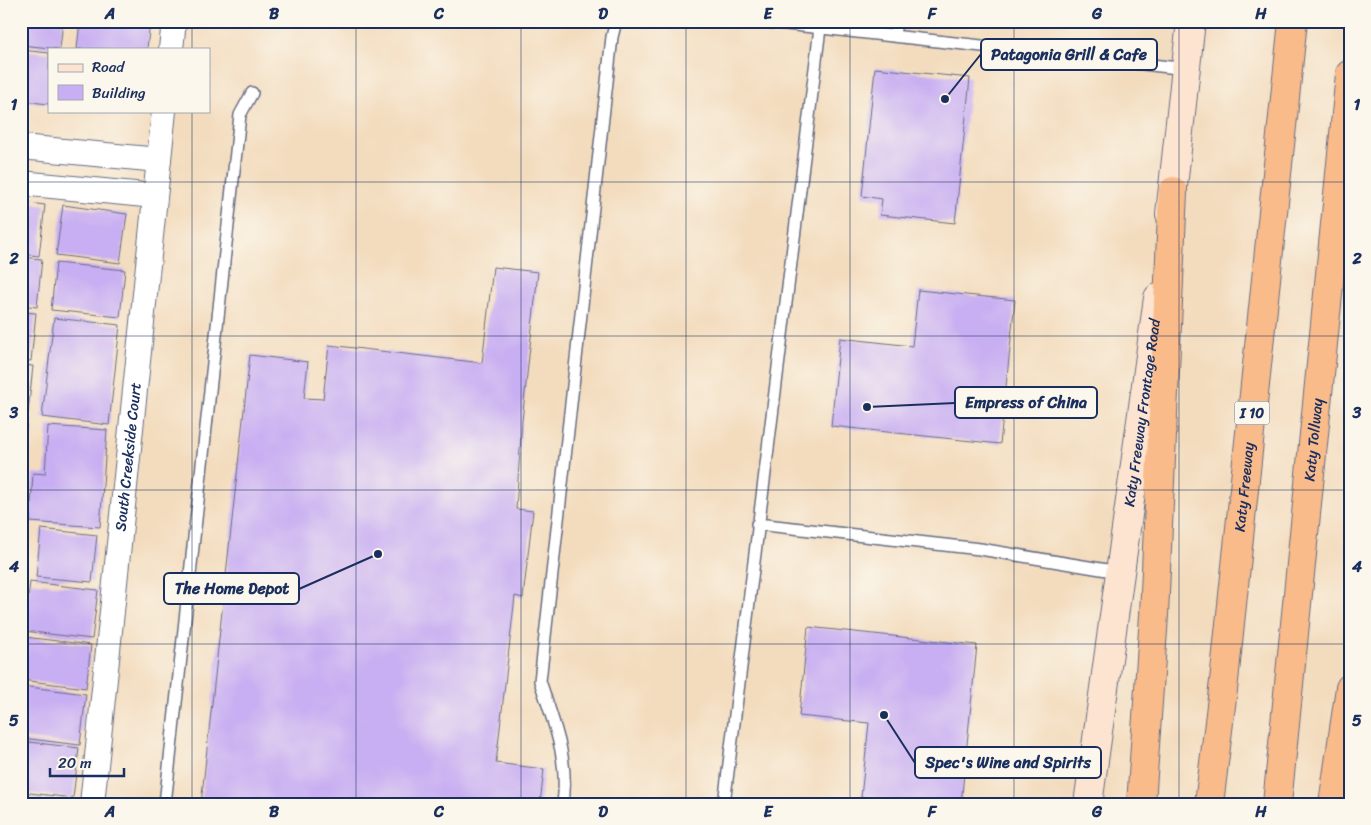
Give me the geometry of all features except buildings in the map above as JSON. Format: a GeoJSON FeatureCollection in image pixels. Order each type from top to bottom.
{"type":"FeatureCollection","features":[{"type":"Feature","properties":{"kind":"highway","name":"Katy Freeway"},"geometry":{"type":"LineString","coordinates":[[1209,804],[1224,681],[1293,21]]}},
{"type":"Feature","properties":{"kind":"highway","name":"Katy Tollway"},"geometry":{"type":"LineString","coordinates":[[1277,804],[1350,74]]}},
{"type":"Feature","properties":{"kind":"highway"},"geometry":{"type":"LineString","coordinates":[[1141,804],[1154,615],[1173,191]]}},
{"type":"Feature","properties":{"kind":"highway"},"geometry":{"type":"LineString","coordinates":[[1333,804],[1350,688]]}},
{"type":"Feature","properties":{"kind":"main road","name":"Katy Freeway Frontage Road"},"geometry":{"type":"LineString","coordinates":[[1088,804],[1173,191],[1191,21]]}},
{"type":"Feature","properties":{"kind":"street"},"geometry":{"type":"LineString","coordinates":[[171,48],[174,21]]}},
{"type":"Feature","properties":{"kind":"street","name":"South Creekside Court"},"geometry":{"type":"LineString","coordinates":[[92,804],[164,112]]}},
{"type":"Feature","properties":{"kind":"street"},"geometry":{"type":"LineString","coordinates":[[21,147],[159,160]]}},
{"type":"Feature","properties":{"kind":"street"},"geometry":{"type":"LineString","coordinates":[[21,183],[155,196]]}},
{"type":"Feature","properties":{"kind":"lane"},"geometry":{"type":"LineString","coordinates":[[563,804],[566,778],[559,740],[540,681],[612,37],[616,21]]}},
{"type":"Feature","properties":{"kind":"lane"},"geometry":{"type":"LineString","coordinates":[[759,21],[1187,69]]}},
{"type":"Feature","properties":{"kind":"lane"},"geometry":{"type":"LineString","coordinates":[[894,36],[896,21]]}},
{"type":"Feature","properties":{"kind":"lane"},"geometry":{"type":"LineString","coordinates":[[724,804],[757,524],[820,28]]}},
{"type":"Feature","properties":{"kind":"lane"},"geometry":{"type":"LineString","coordinates":[[165,804],[240,115],[252,93]]}},
{"type":"Feature","properties":{"kind":"lane"},"geometry":{"type":"LineString","coordinates":[[757,524],[980,549],[1119,572]]}},
{"type":"Feature","properties":{"kind":"place","name":"Patagonia Grill & Cafe"},"geometry":{"type":"Point","coordinates":[945,99]}},
{"type":"Feature","properties":{"kind":"place","name":"Empress of China"},"geometry":{"type":"Point","coordinates":[867,407]}},
{"type":"Feature","properties":{"kind":"place","name":"The Home Depot"},"geometry":{"type":"Point","coordinates":[378,554]}},
{"type":"Feature","properties":{"kind":"place","name":"Spec's Wine and Spirits"},"geometry":{"type":"Point","coordinates":[884,715]}}]}
